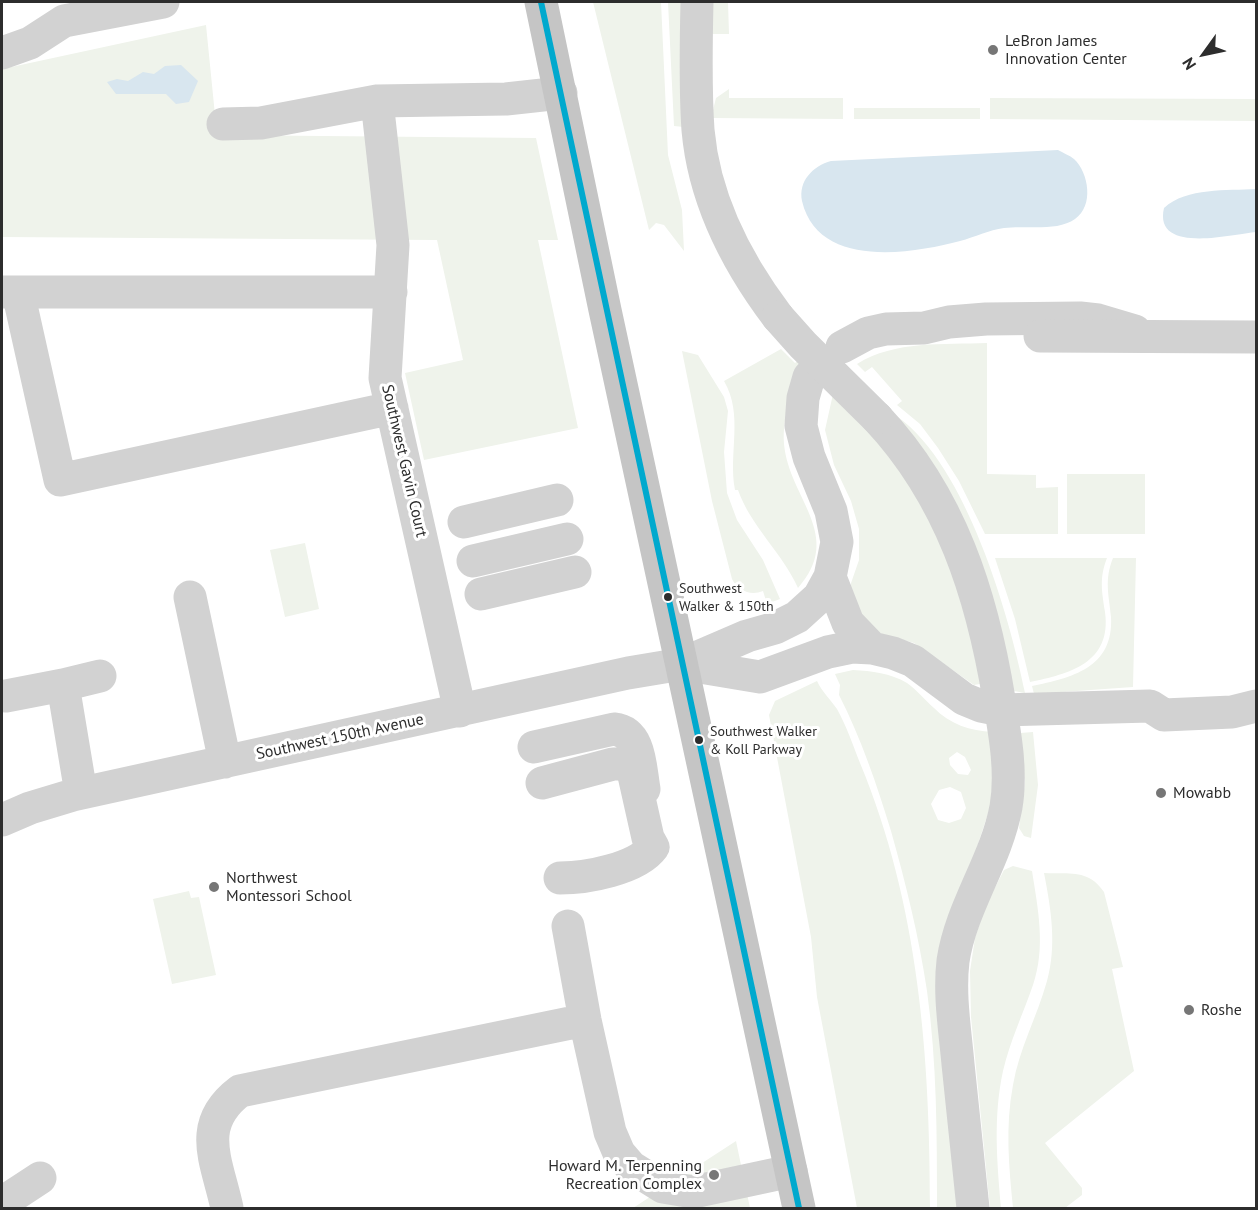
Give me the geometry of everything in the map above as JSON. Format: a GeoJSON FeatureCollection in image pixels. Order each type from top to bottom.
{"type":"FeatureCollection","features":[{"type":"Feature","properties":{"kind":"main road"},"geometry":{"type":"LineString","coordinates":[[541,2],[604,310],[799,1209]]}},
{"type":"Feature","properties":{"kind":"street"},"geometry":{"type":"LineString","coordinates":[[2,53],[24,46],[64,21],[163,2]]}},
{"type":"Feature","properties":{"kind":"street"},"geometry":{"type":"LineString","coordinates":[[697,2],[698,131],[705,171],[729,237],[749,277],[777,317],[878,418],[921,474],[952,526],[965,556],[984,618],[1001,710],[1008,777],[1006,805],[993,854],[959,935],[951,989],[973,1209]]}},
{"type":"Feature","properties":{"kind":"street"},"geometry":{"type":"LineString","coordinates":[[223,124],[261,123],[377,101],[506,99],[561,93]]}},
{"type":"Feature","properties":{"kind":"street","name":"Southwest Gavin Court"},"geometry":{"type":"LineString","coordinates":[[377,101],[393,245],[384,369],[460,711]]}},
{"type":"Feature","properties":{"kind":"street"},"geometry":{"type":"LineString","coordinates":[[391,292],[10,292],[60,480],[392,408]]}},
{"type":"Feature","properties":{"kind":"street"},"geometry":{"type":"LineString","coordinates":[[842,347],[868,333],[986,319],[1080,318],[1145,333],[1250,338]]}},
{"type":"Feature","properties":{"kind":"street"},"geometry":{"type":"LineString","coordinates":[[924,327],[966,335],[1006,339],[1040,336],[1141,340],[1250,338]]}},
{"type":"Feature","properties":{"kind":"street"},"geometry":{"type":"LineString","coordinates":[[682,664],[797,617],[819,597],[830,577],[837,542],[831,511],[808,457],[801,426],[803,398],[809,377]]}},
{"type":"Feature","properties":{"kind":"street"},"geometry":{"type":"LineString","coordinates":[[464,522],[558,500]]}},
{"type":"Feature","properties":{"kind":"street"},"geometry":{"type":"LineString","coordinates":[[473,561],[567,539]]}},
{"type":"Feature","properties":{"kind":"street"},"geometry":{"type":"LineString","coordinates":[[481,594],[575,572]]}},
{"type":"Feature","properties":{"kind":"street"},"geometry":{"type":"LineString","coordinates":[[830,577],[848,623],[872,648]]}},
{"type":"Feature","properties":{"kind":"street"},"geometry":{"type":"LineString","coordinates":[[190,597],[225,762]]}},
{"type":"Feature","properties":{"kind":"street"},"geometry":{"type":"LineString","coordinates":[[682,664],[760,677],[828,652],[852,647],[872,648],[913,661],[964,699],[981,706],[1001,710],[1155,697],[1257,698]]}},
{"type":"Feature","properties":{"kind":"street","name":"Southwest 150th Avenue"},"geometry":{"type":"LineString","coordinates":[[2,820],[30,808],[81,794],[628,673],[682,664]]}},
{"type":"Feature","properties":{"kind":"street"},"geometry":{"type":"LineString","coordinates":[[6,696],[100,676]]}},
{"type":"Feature","properties":{"kind":"street"},"geometry":{"type":"LineString","coordinates":[[63,685],[81,794]]}},
{"type":"Feature","properties":{"kind":"street"},"geometry":{"type":"LineString","coordinates":[[1155,697],[1164,715],[1232,712],[1257,706]]}},
{"type":"Feature","properties":{"kind":"street"},"geometry":{"type":"LineString","coordinates":[[534,747],[614,729],[630,734],[634,743],[654,836],[653,846],[641,859],[601,873],[560,878]]}},
{"type":"Feature","properties":{"kind":"street"},"geometry":{"type":"LineString","coordinates":[[542,783],[613,764],[622,764],[633,771],[648,838],[653,846]]}},
{"type":"Feature","properties":{"kind":"street"},"geometry":{"type":"LineString","coordinates":[[568,926],[585,1020],[610,1132],[619,1153],[631,1167],[647,1178],[694,1200],[791,1171]]}},
{"type":"Feature","properties":{"kind":"street"},"geometry":{"type":"LineString","coordinates":[[227,1209],[211,1137],[216,1115],[226,1101],[240,1091],[585,1020]]}},
{"type":"Feature","properties":{"kind":"street"},"geometry":{"type":"LineString","coordinates":[[2,1203],[40,1178]]}},
{"type":"Feature","properties":{"kind":"shaded area"},"geometry":{"type":"Polygon","coordinates":[[[593,2],[661,2],[668,155],[682,210],[684,251],[664,225],[656,223],[649,230],[593,2]]]}},
{"type":"Feature","properties":{"kind":"shaded area"},"geometry":{"type":"Polygon","coordinates":[[[668,2],[683,2],[684,127],[674,126],[668,2]]]}},
{"type":"Feature","properties":{"kind":"shaded area"},"geometry":{"type":"Polygon","coordinates":[[[711,2],[728,2],[729,34],[710,34],[711,2]]]}},
{"type":"Feature","properties":{"kind":"shaded area"},"geometry":{"type":"Polygon","coordinates":[[[206,25],[217,135],[536,138],[558,240],[538,240],[578,428],[424,460],[405,373],[463,360],[437,240],[2,237],[2,69],[206,25]]]}},
{"type":"Feature","properties":{"kind":"shaded area"},"geometry":{"type":"Polygon","coordinates":[[[181,65],[198,81],[189,102],[176,104],[166,94],[116,94],[107,82],[117,79],[128,81],[143,72],[154,74],[165,66],[181,65]]]}},
{"type":"Feature","properties":{"kind":"shaded area"},"geometry":{"type":"Polygon","coordinates":[[[729,89],[729,98],[843,98],[843,119],[711,118],[716,98],[729,89]]]}},
{"type":"Feature","properties":{"kind":"shaded area"},"geometry":{"type":"Polygon","coordinates":[[[990,98],[1256,99],[1256,121],[990,119],[990,98]]]}},
{"type":"Feature","properties":{"kind":"shaded area"},"geometry":{"type":"Polygon","coordinates":[[[854,108],[980,108],[980,119],[854,119],[854,108]]]}},
{"type":"Feature","properties":{"kind":"shaded area"},"geometry":{"type":"Polygon","coordinates":[[[1058,150],[1079,165],[1087,189],[1085,206],[1081,213],[1068,223],[1059,225],[1004,228],[960,241],[917,250],[869,251],[846,247],[827,238],[811,223],[802,201],[802,187],[808,175],[824,163],[831,161],[1058,150]]]}},
{"type":"Feature","properties":{"kind":"shaded area"},"geometry":{"type":"Polygon","coordinates":[[[1256,189],[1256,232],[1214,238],[1182,237],[1170,232],[1164,223],[1164,208],[1184,196],[1208,191],[1256,189]]]}},
{"type":"Feature","properties":{"kind":"shaded area"},"geometry":{"type":"Polygon","coordinates":[[[987,343],[987,474],[1036,475],[1036,488],[1058,487],[1058,534],[985,534],[959,481],[920,424],[897,405],[902,401],[872,367],[865,372],[857,364],[872,356],[903,347],[987,343]]]}},
{"type":"Feature","properties":{"kind":"shaded area"},"geometry":{"type":"Polygon","coordinates":[[[781,349],[795,363],[799,360],[804,365],[789,403],[784,433],[788,464],[816,534],[816,551],[811,569],[798,588],[784,563],[751,516],[738,490],[735,490],[733,407],[724,381],[781,349]]]}},
{"type":"Feature","properties":{"kind":"shaded area"},"geometry":{"type":"Polygon","coordinates":[[[682,351],[698,355],[724,397],[728,411],[724,452],[727,493],[737,520],[763,560],[780,599],[767,604],[763,591],[754,593],[745,591],[738,587],[732,579],[712,501],[682,351]]]}},
{"type":"Feature","properties":{"kind":"shaded area"},"geometry":{"type":"Polygon","coordinates":[[[833,394],[868,428],[931,515],[968,611],[980,684],[974,685],[914,643],[868,630],[850,586],[859,560],[859,529],[851,501],[834,465],[825,430],[833,394]]]}},
{"type":"Feature","properties":{"kind":"shaded area"},"geometry":{"type":"Polygon","coordinates":[[[898,417],[922,440],[944,470],[964,505],[996,583],[1025,693],[1014,691],[898,417]]]}},
{"type":"Feature","properties":{"kind":"shaded area"},"geometry":{"type":"Polygon","coordinates":[[[1067,474],[1145,474],[1145,534],[1067,534],[1067,474]]]}},
{"type":"Feature","properties":{"kind":"shaded area"},"geometry":{"type":"Polygon","coordinates":[[[305,543],[319,609],[285,617],[270,550],[305,543]]]}},
{"type":"Feature","properties":{"kind":"shaded area"},"geometry":{"type":"Polygon","coordinates":[[[995,558],[1107,558],[1102,585],[1105,629],[1102,643],[1095,654],[1073,670],[1030,682],[1015,619],[995,558]]]}},
{"type":"Feature","properties":{"kind":"shaded area"},"geometry":{"type":"Polygon","coordinates":[[[1113,558],[1136,558],[1133,687],[1034,694],[1032,686],[1061,679],[1087,668],[1098,659],[1105,648],[1110,634],[1108,581],[1113,558]]]}},
{"type":"Feature","properties":{"kind":"shaded area"},"geometry":{"type":"Polygon","coordinates":[[[853,670],[894,677],[911,686],[940,714],[953,722],[968,728],[992,732],[997,786],[962,893],[962,1208],[937,1208],[935,1072],[927,991],[920,951],[891,831],[868,762],[839,695],[840,685],[835,674],[853,670]],[[957,752],[949,758],[950,765],[958,774],[968,775],[971,770],[965,757],[957,752]],[[950,787],[939,790],[931,804],[938,820],[949,823],[961,819],[966,808],[961,792],[950,787]]]}},
{"type":"Feature","properties":{"kind":"shaded area"},"geometry":{"type":"Polygon","coordinates":[[[817,681],[837,709],[855,749],[880,817],[896,871],[908,926],[923,1038],[930,1208],[857,1208],[817,997],[811,937],[769,715],[775,701],[817,681]]]}},
{"type":"Feature","properties":{"kind":"shaded area"},"geometry":{"type":"Polygon","coordinates":[[[1033,732],[1038,785],[1031,838],[1024,836],[1019,828],[1025,782],[1020,733],[1033,732]]]}},
{"type":"Feature","properties":{"kind":"shaded area"},"geometry":{"type":"Polygon","coordinates":[[[1013,866],[1032,871],[1040,928],[1039,957],[1033,985],[1003,1071],[997,1122],[1001,1208],[990,1208],[971,1017],[970,971],[975,938],[985,907],[1004,870],[1013,866]]]}},
{"type":"Feature","properties":{"kind":"shaded area"},"geometry":{"type":"Polygon","coordinates":[[[1044,873],[1070,873],[1085,876],[1092,879],[1104,892],[1123,967],[1112,969],[1134,1071],[1045,1143],[1082,1188],[1082,1195],[1065,1208],[1013,1208],[1008,1147],[1011,1101],[1019,1059],[1043,994],[1052,954],[1051,914],[1044,873]]]}},
{"type":"Feature","properties":{"kind":"shaded area"},"geometry":{"type":"Polygon","coordinates":[[[189,891],[191,898],[199,897],[216,975],[172,984],[153,899],[189,891]]]}},
{"type":"Feature","properties":{"kind":"shaded area","name":"Howard M. Terpenning Recreation Complex"},"geometry":{"type":"Polygon","coordinates":[[[736,1141],[750,1208],[633,1208],[736,1141]]]}},
{"type":"Feature","properties":{"kind":"transit line"},"geometry":{"type":"LineString","coordinates":[[541,2],[799,1208]]}},
{"type":"Feature","properties":{"kind":"place","name":"LeBron James Innovation Center"},"geometry":{"type":"Point","coordinates":[993,50]}},
{"type":"Feature","properties":{"kind":"place","name":"Southwest Walker & 150th"},"geometry":{"type":"Point","coordinates":[668,597]}},
{"type":"Feature","properties":{"kind":"place","name":"Southwest Walker & Koll Parkway"},"geometry":{"type":"Point","coordinates":[699,740]}},
{"type":"Feature","properties":{"kind":"place","name":"Mowabb"},"geometry":{"type":"Point","coordinates":[1161,793]}},
{"type":"Feature","properties":{"kind":"place","name":"Northwest Montessori School"},"geometry":{"type":"Point","coordinates":[214,887]}},
{"type":"Feature","properties":{"kind":"place","name":"Roshe"},"geometry":{"type":"Point","coordinates":[1189,1010]}},
{"type":"Feature","properties":{"kind":"place","name":"Howard M. Terpenning Recreation Complex"},"geometry":{"type":"Point","coordinates":[714,1175]}}]}
